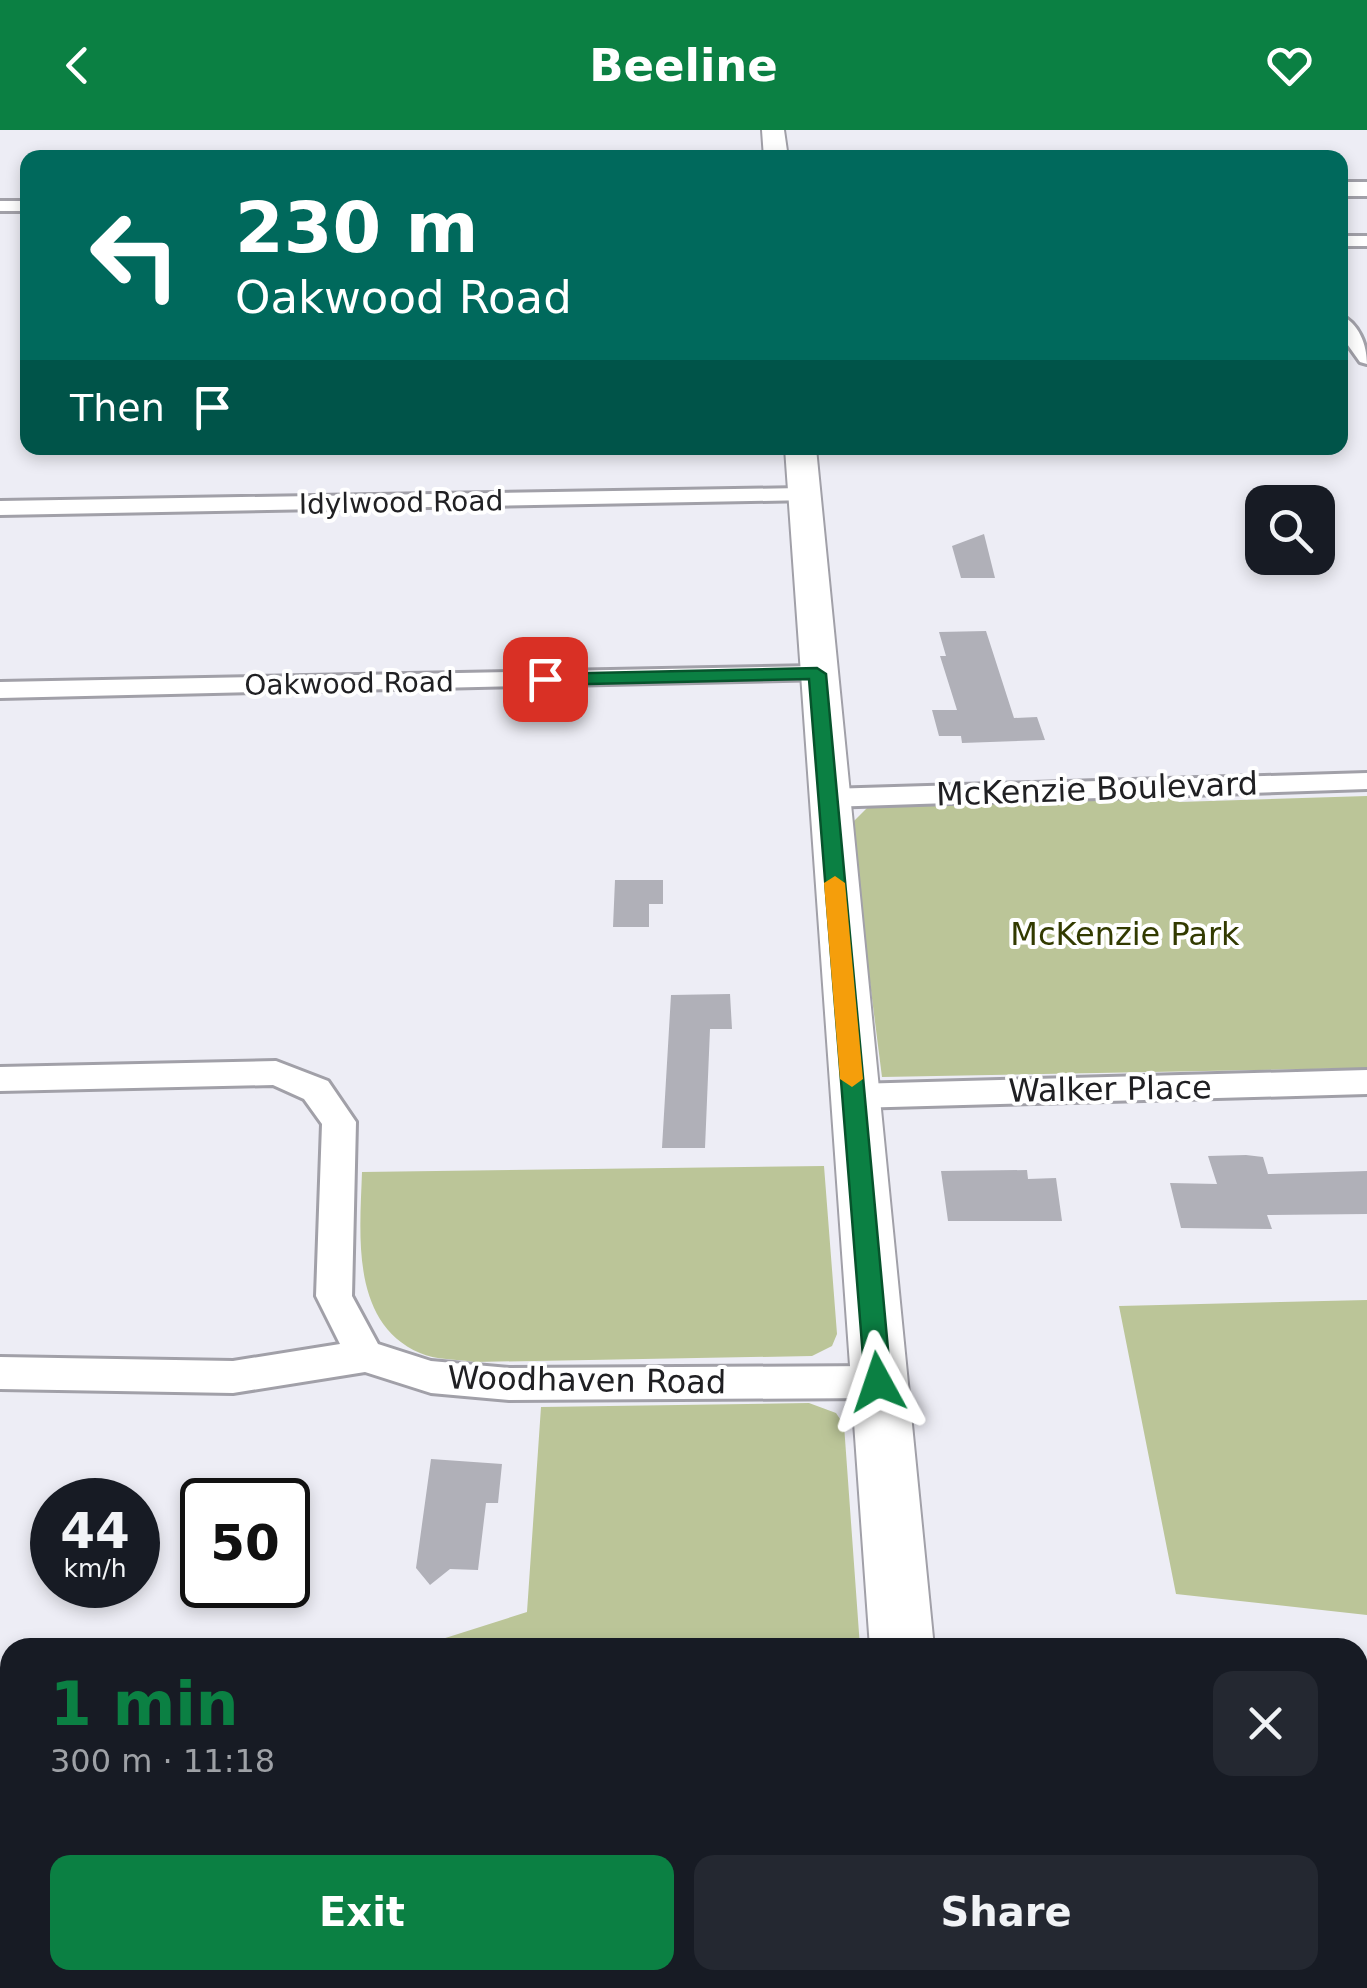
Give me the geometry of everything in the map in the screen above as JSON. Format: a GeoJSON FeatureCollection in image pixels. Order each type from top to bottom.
{"type":"FeatureCollection","features":[{"type":"Feature","properties":{"kind":"main road"},"geometry":{"type":"LineString","coordinates":[[800,455],[901,1638]]}},
{"type":"Feature","properties":{"kind":"street"},"geometry":{"type":"LineString","coordinates":[[1348,332],[1367,358]]}},
{"type":"Feature","properties":{"kind":"street","name":"Idylwood Road"},"geometry":{"type":"LineString","coordinates":[[0,508],[802,495]]}},
{"type":"Feature","properties":{"kind":"street","name":"Oakwood Road"},"geometry":{"type":"LineString","coordinates":[[0,690],[817,674]]}},
{"type":"Feature","properties":{"kind":"street","name":"McKenzie Boulevard"},"geometry":{"type":"LineString","coordinates":[[828,798],[1367,781]]}},
{"type":"Feature","properties":{"kind":"street"},"geometry":{"type":"LineString","coordinates":[[0,1079],[276,1074],[316,1090],[339,1122],[334,1296],[366,1356]]}},
{"type":"Feature","properties":{"kind":"street","name":"Walker Place"},"geometry":{"type":"LineString","coordinates":[[854,1096],[1367,1082]]}},
{"type":"Feature","properties":{"kind":"street","name":"Woodhaven Road"},"geometry":{"type":"LineString","coordinates":[[0,1372],[233,1377],[366,1356],[431,1377],[509,1384],[878,1382]]}},
{"type":"Feature","properties":{"kind":"green space","name":"McKenzie Park"},"geometry":{"type":"Polygon","coordinates":[[[1171,794],[1179,802],[1367,796],[1367,1068],[882,1077],[850,825],[869,806],[1171,794]]]}},
{"type":"Feature","properties":{"kind":"green space"},"geometry":{"type":"Polygon","coordinates":[[[824,1166],[837,1334],[832,1346],[812,1356],[474,1362],[439,1358],[420,1353],[397,1339],[381,1321],[370,1299],[361,1249],[362,1172],[824,1166]]]}},
{"type":"Feature","properties":{"kind":"green space"},"geometry":{"type":"Polygon","coordinates":[[[1367,1300],[1367,1615],[1176,1594],[1119,1306],[1367,1300]]]}},
{"type":"Feature","properties":{"kind":"green space"},"geometry":{"type":"Polygon","coordinates":[[[809,1403],[836,1413],[844,1425],[859,1638],[445,1638],[527,1612],[541,1407],[809,1403]]]}},
{"type":"Feature","properties":{"kind":"building"},"geometry":{"type":"Polygon","coordinates":[[[984,534],[995,578],[961,578],[952,546],[984,534]]]}},
{"type":"Feature","properties":{"kind":"building"},"geometry":{"type":"Polygon","coordinates":[[[986,631],[1014,718],[1037,717],[1045,740],[962,743],[961,736],[939,736],[932,710],[957,710],[940,656],[946,656],[939,632],[986,631]]]}},
{"type":"Feature","properties":{"kind":"building"},"geometry":{"type":"Polygon","coordinates":[[[615,880],[663,880],[663,904],[649,904],[649,927],[613,927],[615,880]]]}},
{"type":"Feature","properties":{"kind":"building"},"geometry":{"type":"Polygon","coordinates":[[[730,994],[732,1029],[710,1029],[705,1148],[662,1148],[671,995],[730,994]]]}},
{"type":"Feature","properties":{"kind":"building"},"geometry":{"type":"Polygon","coordinates":[[[1208,1156],[1263,1157],[1268,1174],[1367,1171],[1367,1214],[1267,1215],[1272,1229],[1181,1228],[1170,1183],[1217,1184],[1208,1156]]]}},
{"type":"Feature","properties":{"kind":"building"},"geometry":{"type":"Polygon","coordinates":[[[1027,1170],[1028,1179],[1056,1178],[1062,1221],[948,1221],[941,1171],[1027,1170]]]}},
{"type":"Feature","properties":{"kind":"building"},"geometry":{"type":"Polygon","coordinates":[[[431,1459],[502,1464],[498,1503],[486,1503],[478,1570],[450,1569],[430,1585],[416,1568],[431,1459]]]}},
{"type":"Feature","properties":{"kind":"slow traffic"},"geometry":{"type":"LineString","coordinates":[[835,883],[852,1079]]}},
{"type":"Feature","properties":{"kind":"route"},"geometry":{"type":"LineString","coordinates":[[545,679],[817,674],[878,1382]]}}]}
